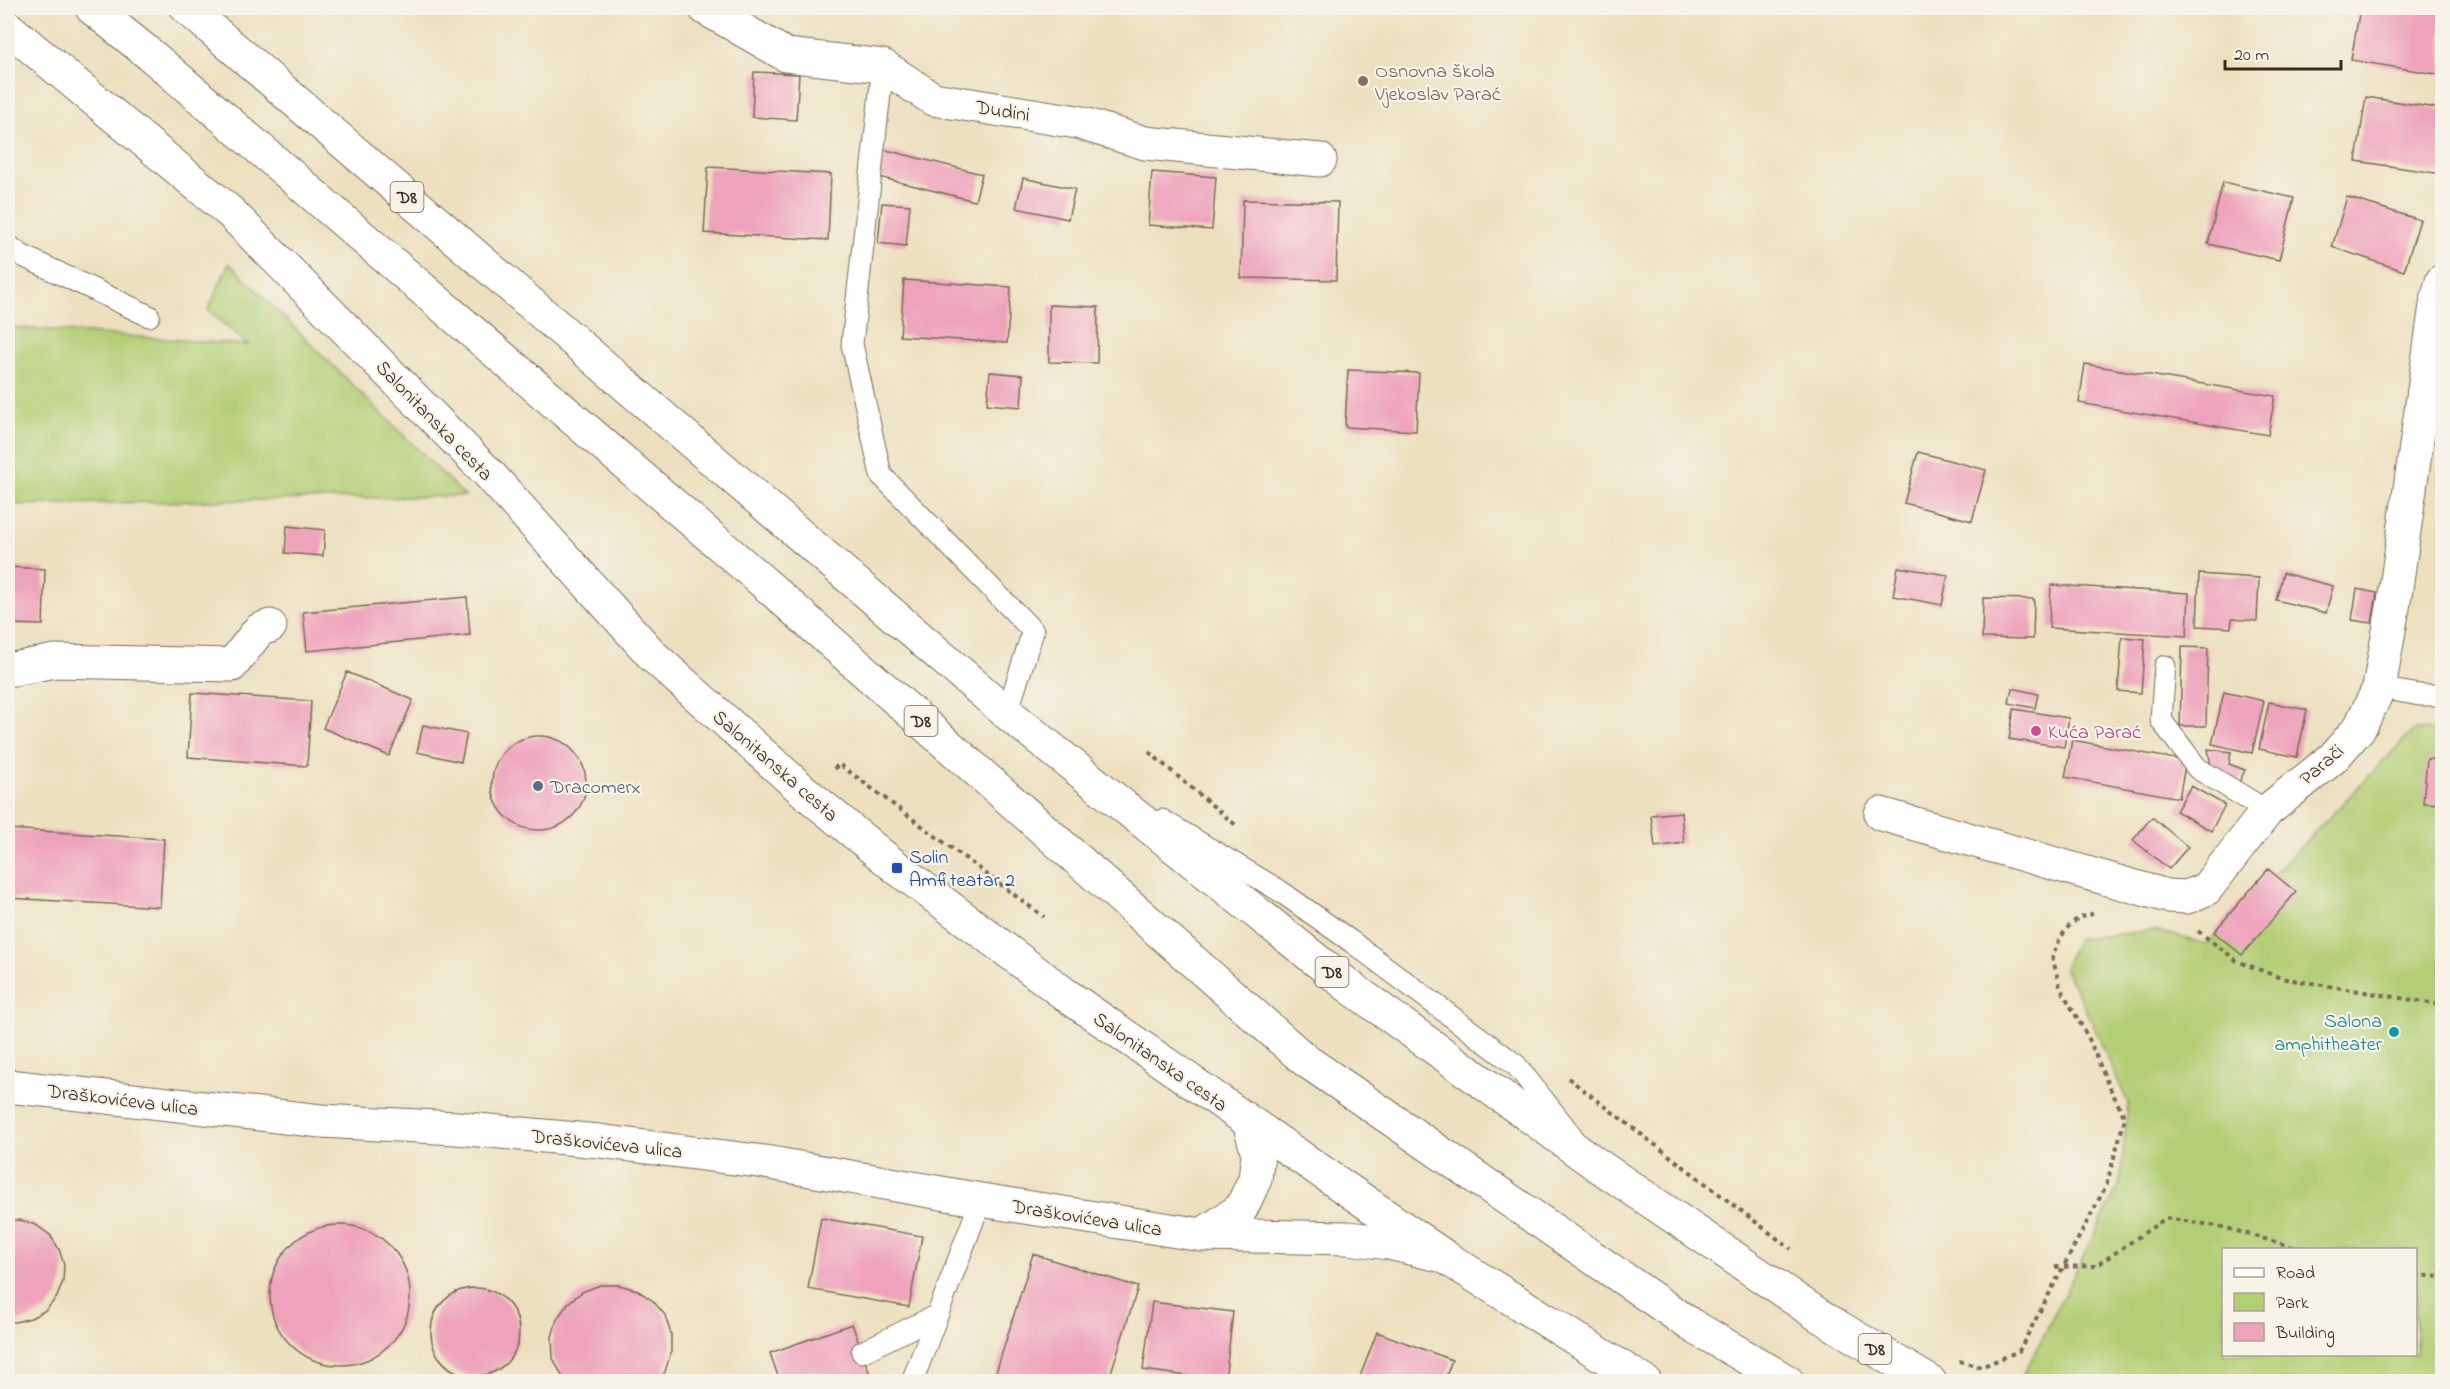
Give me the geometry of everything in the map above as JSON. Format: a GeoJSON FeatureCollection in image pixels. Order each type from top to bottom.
{"type":"FeatureCollection","features":[{"type":"Feature","properties":{"kind":"main road","name":"D8"},"geometry":{"type":"LineString","coordinates":[[92,8],[162,65],[753,573],[1305,1060],[1691,1325],[1788,1382]]}},
{"type":"Feature","properties":{"kind":"main road","name":"D8"},"geometry":{"type":"LineString","coordinates":[[187,8],[1007,713],[1350,987],[1593,1162],[1820,1317],[1930,1382]]}},
{"type":"Feature","properties":{"kind":"main road","name":"Dudini"},"geometry":{"type":"LineString","coordinates":[[705,8],[786,55],[883,66],[933,99],[1077,122],[1145,143],[1320,160]]}},
{"type":"Feature","properties":{"kind":"main road","name":"Salonitanska cesta"},"geometry":{"type":"LineString","coordinates":[[8,28],[230,212],[489,474],[654,657],[806,793],[897,868],[1066,995],[1445,1257],[1645,1382]]}},
{"type":"Feature","properties":{"kind":"main road","name":"Parači"},"geometry":{"type":"LineString","coordinates":[[1881,814],[2167,896],[2187,897],[2206,889],[2267,811],[2333,758],[2360,727],[2379,688],[2394,602],[2436,305],[2442,281]]}},
{"type":"Feature","properties":{"kind":"main road"},"geometry":{"type":"LineString","coordinates":[[8,670],[55,661],[232,665],[259,630],[270,626]]}},
{"type":"Feature","properties":{"kind":"main road","name":"Draškovićeva ulica"},"geometry":{"type":"LineString","coordinates":[[8,1086],[321,1121],[456,1128],[599,1141],[765,1162],[981,1200],[1202,1235],[1348,1238],[1389,1243],[1445,1257]]}},
{"type":"Feature","properties":{"kind":"main road"},"geometry":{"type":"LineString","coordinates":[[1202,1235],[1241,1209],[1255,1179],[1258,1154],[1249,1122]]}},
{"type":"Feature","properties":{"kind":"lane"},"geometry":{"type":"LineString","coordinates":[[883,66],[852,344],[881,475],[1033,631],[1007,713]]}},
{"type":"Feature","properties":{"kind":"lane"},"geometry":{"type":"LineString","coordinates":[[8,245],[21,255],[149,316]]}},
{"type":"Feature","properties":{"kind":"lane"},"geometry":{"type":"LineString","coordinates":[[2165,666],[2161,720],[2197,768],[2267,811]]}},
{"type":"Feature","properties":{"kind":"lane"},"geometry":{"type":"LineString","coordinates":[[2379,688],[2420,695],[2442,695]]}},
{"type":"Feature","properties":{"kind":"lane"},"geometry":{"type":"LineString","coordinates":[[912,1382],[981,1200]]}},
{"type":"Feature","properties":{"kind":"lane"},"geometry":{"type":"LineString","coordinates":[[862,1352],[937,1316]]}},
{"type":"Feature","properties":{"kind":"path"},"geometry":{"type":"LineString","coordinates":[[1149,752],[1244,832]]}},
{"type":"Feature","properties":{"kind":"path"},"geometry":{"type":"LineString","coordinates":[[806,793],[839,764],[1044,917]]}},
{"type":"Feature","properties":{"kind":"path"},"geometry":{"type":"LineString","coordinates":[[2167,896],[2193,927],[2237,961],[2281,978],[2442,1005]]}},
{"type":"Feature","properties":{"kind":"path"},"geometry":{"type":"LineString","coordinates":[[1954,1359],[1981,1367],[2019,1352],[2106,1186],[2125,1118],[2089,1039],[2060,987],[2052,956],[2065,928],[2072,922],[2080,916],[2103,913]]}},
{"type":"Feature","properties":{"kind":"path"},"geometry":{"type":"LineString","coordinates":[[1559,1071],[1793,1250]]}},
{"type":"Feature","properties":{"kind":"path"},"geometry":{"type":"LineString","coordinates":[[2055,1268],[2096,1266],[2166,1218],[2223,1227],[2296,1248]]}},
{"type":"Feature","properties":{"kind":"path"},"geometry":{"type":"LineString","coordinates":[[2417,1275],[2442,1277]]}},
{"type":"Feature","properties":{"kind":"green space"},"geometry":{"type":"Polygon","coordinates":[[[229,263],[465,496],[8,505],[8,327],[248,345],[208,310],[229,263]]]}},
{"type":"Feature","properties":{"kind":"green space"},"geometry":{"type":"Polygon","coordinates":[[[2414,730],[2442,731],[2442,1381],[2020,1382],[2120,1183],[2128,1103],[2083,1003],[2064,968],[2077,939],[2154,930],[2206,944],[2414,730]]]}},
{"type":"Feature","properties":{"kind":"building"},"geometry":{"type":"Polygon","coordinates":[[[2360,8],[2442,8],[2442,75],[2351,60],[2360,8]]]}},
{"type":"Feature","properties":{"kind":"building"},"geometry":{"type":"Polygon","coordinates":[[[754,72],[799,74],[796,120],[752,117],[754,72]]]}},
{"type":"Feature","properties":{"kind":"building"},"geometry":{"type":"Polygon","coordinates":[[[2366,97],[2442,109],[2442,174],[2356,161],[2366,97]]]}},
{"type":"Feature","properties":{"kind":"building"},"geometry":{"type":"Polygon","coordinates":[[[882,149],[982,174],[975,201],[875,176],[882,149]]]}},
{"type":"Feature","properties":{"kind":"building"},"geometry":{"type":"Polygon","coordinates":[[[708,167],[831,174],[828,240],[704,233],[708,167]]]}},
{"type":"Feature","properties":{"kind":"building"},"geometry":{"type":"Polygon","coordinates":[[[1152,172],[1216,177],[1212,230],[1148,225],[1152,172]]]}},
{"type":"Feature","properties":{"kind":"building"},"geometry":{"type":"Polygon","coordinates":[[[1023,178],[1075,189],[1068,219],[1016,208],[1023,178]]]}},
{"type":"Feature","properties":{"kind":"building"},"geometry":{"type":"Polygon","coordinates":[[[2223,182],[2294,198],[2279,260],[2208,244],[2223,182]]]}},
{"type":"Feature","properties":{"kind":"building"},"geometry":{"type":"Polygon","coordinates":[[[2347,197],[2420,220],[2404,271],[2332,247],[2347,197]]]}},
{"type":"Feature","properties":{"kind":"building"},"geometry":{"type":"Polygon","coordinates":[[[1243,200],[1338,202],[1336,280],[1241,278],[1243,200]]]}},
{"type":"Feature","properties":{"kind":"building"},"geometry":{"type":"Polygon","coordinates":[[[882,203],[910,205],[906,246],[878,243],[882,203]]]}},
{"type":"Feature","properties":{"kind":"building"},"geometry":{"type":"Polygon","coordinates":[[[904,280],[1011,287],[1007,343],[900,336],[904,280]]]}},
{"type":"Feature","properties":{"kind":"building"},"geometry":{"type":"Polygon","coordinates":[[[1049,305],[1098,307],[1097,363],[1049,362],[1049,305]]]}},
{"type":"Feature","properties":{"kind":"building"},"geometry":{"type":"Polygon","coordinates":[[[2085,364],[2275,396],[2268,435],[2079,403],[2085,364]]]}},
{"type":"Feature","properties":{"kind":"building"},"geometry":{"type":"Polygon","coordinates":[[[1348,370],[1419,373],[1416,431],[1345,427],[1348,370]]]}},
{"type":"Feature","properties":{"kind":"building"},"geometry":{"type":"Polygon","coordinates":[[[990,372],[1023,375],[1021,407],[987,404],[990,372]]]}},
{"type":"Feature","properties":{"kind":"building"},"geometry":{"type":"Polygon","coordinates":[[[1918,452],[1986,470],[1972,521],[1904,503],[1918,452]]]}},
{"type":"Feature","properties":{"kind":"building"},"geometry":{"type":"Polygon","coordinates":[[[287,526],[325,530],[323,556],[285,553],[287,526]]]}},
{"type":"Feature","properties":{"kind":"building"},"geometry":{"type":"Polygon","coordinates":[[[8,567],[45,569],[43,625],[8,624],[8,567]]]}},
{"type":"Feature","properties":{"kind":"building"},"geometry":{"type":"Polygon","coordinates":[[[1898,567],[1948,575],[1942,605],[1893,596],[1898,567]]]}},
{"type":"Feature","properties":{"kind":"building"},"geometry":{"type":"Polygon","coordinates":[[[2283,573],[2333,586],[2326,613],[2276,600],[2283,573]]]}},
{"type":"Feature","properties":{"kind":"building"},"geometry":{"type":"Polygon","coordinates":[[[2199,574],[2259,578],[2257,621],[2232,619],[2231,628],[2197,626],[2199,574]]]}},
{"type":"Feature","properties":{"kind":"building"},"geometry":{"type":"Polygon","coordinates":[[[2051,585],[2189,593],[2187,636],[2049,628],[2051,585]]]}},
{"type":"Feature","properties":{"kind":"building"},"geometry":{"type":"Polygon","coordinates":[[[2357,589],[2377,593],[2372,623],[2352,620],[2357,589]]]}},
{"type":"Feature","properties":{"kind":"building"},"geometry":{"type":"Polygon","coordinates":[[[467,597],[470,635],[307,651],[303,612],[467,597]]]}},
{"type":"Feature","properties":{"kind":"building"},"geometry":{"type":"Polygon","coordinates":[[[1983,598],[2034,599],[2033,639],[1982,638],[1983,598]]]}},
{"type":"Feature","properties":{"kind":"building"},"geometry":{"type":"Polygon","coordinates":[[[2122,637],[2145,639],[2141,693],[2118,691],[2122,637]]]}},
{"type":"Feature","properties":{"kind":"building"},"geometry":{"type":"Polygon","coordinates":[[[2182,647],[2208,648],[2206,726],[2180,726],[2182,647]]]}},
{"type":"Feature","properties":{"kind":"building"},"geometry":{"type":"Polygon","coordinates":[[[347,672],[413,700],[389,756],[323,728],[347,672]]]}},
{"type":"Feature","properties":{"kind":"building"},"geometry":{"type":"Polygon","coordinates":[[[2012,688],[2038,694],[2035,708],[2009,703],[2012,688]]]}},
{"type":"Feature","properties":{"kind":"building"},"geometry":{"type":"Polygon","coordinates":[[[2224,692],[2264,701],[2252,753],[2212,744],[2224,692]]]}},
{"type":"Feature","properties":{"kind":"building"},"geometry":{"type":"Polygon","coordinates":[[[192,693],[311,701],[307,766],[188,757],[192,693]]]}},
{"type":"Feature","properties":{"kind":"building"},"geometry":{"type":"Polygon","coordinates":[[[2269,702],[2307,710],[2297,757],[2259,749],[2269,702]]]}},
{"type":"Feature","properties":{"kind":"building"},"geometry":{"type":"Polygon","coordinates":[[[2014,709],[2069,718],[2064,747],[2009,739],[2014,709]]]}},
{"type":"Feature","properties":{"kind":"building"},"geometry":{"type":"Polygon","coordinates":[[[423,725],[467,734],[461,762],[417,752],[423,725]]]}},
{"type":"Feature","properties":{"kind":"building","name":"Dracomerx"},"geometry":{"type":"Polygon","coordinates":[[[539,736],[557,739],[572,750],[583,765],[586,783],[583,801],[572,816],[557,827],[539,830],[521,827],[506,816],[495,801],[492,783],[495,765],[506,750],[521,739],[539,736]]]}},
{"type":"Feature","properties":{"kind":"building"},"geometry":{"type":"Polygon","coordinates":[[[2072,740],[2186,761],[2179,798],[2065,777],[2072,740]]]}},
{"type":"Feature","properties":{"kind":"building"},"geometry":{"type":"Polygon","coordinates":[[[2208,749],[2231,752],[2229,764],[2245,770],[2237,787],[2211,766],[2208,749]]]}},
{"type":"Feature","properties":{"kind":"building"},"geometry":{"type":"Polygon","coordinates":[[[2427,759],[2442,760],[2442,804],[2423,803],[2427,759]]]}},
{"type":"Feature","properties":{"kind":"building"},"geometry":{"type":"Polygon","coordinates":[[[2191,786],[2225,805],[2211,831],[2176,811],[2191,786]]]}},
{"type":"Feature","properties":{"kind":"building"},"geometry":{"type":"Polygon","coordinates":[[[1681,812],[1684,843],[1655,847],[1651,815],[1681,812]]]}},
{"type":"Feature","properties":{"kind":"building"},"geometry":{"type":"Polygon","coordinates":[[[2152,817],[2188,847],[2169,869],[2133,840],[2152,817]]]}},
{"type":"Feature","properties":{"kind":"building"},"geometry":{"type":"Polygon","coordinates":[[[8,829],[164,839],[160,907],[8,898],[8,829]]]}},
{"type":"Feature","properties":{"kind":"building"},"geometry":{"type":"Polygon","coordinates":[[[2268,869],[2296,892],[2242,955],[2214,932],[2268,869]]]}},
{"type":"Feature","properties":{"kind":"building"},"geometry":{"type":"Polygon","coordinates":[[[821,1218],[922,1236],[909,1307],[808,1289],[821,1218]]]}},
{"type":"Feature","properties":{"kind":"building"},"geometry":{"type":"Polygon","coordinates":[[[20,1220],[36,1225],[50,1235],[59,1249],[64,1265],[63,1281],[57,1297],[46,1310],[31,1318],[15,1322],[8,1321],[8,1221],[20,1220]]]}},
{"type":"Feature","properties":{"kind":"building"},"geometry":{"type":"Polygon","coordinates":[[[340,1225],[367,1231],[379,1237],[389,1246],[398,1256],[404,1268],[410,1295],[404,1322],[398,1334],[389,1344],[379,1353],[367,1359],[340,1365],[313,1359],[301,1353],[291,1344],[282,1334],[276,1322],[270,1295],[276,1268],[282,1256],[291,1246],[301,1237],[313,1231],[340,1225]]]}},
{"type":"Feature","properties":{"kind":"building"},"geometry":{"type":"Polygon","coordinates":[[[1033,1254],[1138,1287],[1108,1382],[993,1382],[1033,1254]]]}},
{"type":"Feature","properties":{"kind":"building"},"geometry":{"type":"Polygon","coordinates":[[[600,1285],[619,1285],[637,1290],[653,1301],[665,1315],[671,1334],[671,1352],[665,1372],[657,1382],[566,1382],[562,1376],[553,1358],[552,1337],[557,1319],[568,1303],[582,1292],[600,1285]]]}},
{"type":"Feature","properties":{"kind":"building"},"geometry":{"type":"Polygon","coordinates":[[[475,1288],[492,1291],[506,1301],[516,1315],[519,1332],[516,1349],[506,1363],[492,1373],[475,1376],[458,1373],[444,1363],[434,1349],[431,1332],[434,1315],[444,1301],[458,1291],[475,1288]]]}},
{"type":"Feature","properties":{"kind":"building"},"geometry":{"type":"Polygon","coordinates":[[[1152,1302],[1233,1312],[1225,1381],[1143,1370],[1152,1302]]]}},
{"type":"Feature","properties":{"kind":"building"},"geometry":{"type":"Polygon","coordinates":[[[852,1324],[872,1380],[780,1382],[770,1353],[852,1324]]]}},
{"type":"Feature","properties":{"kind":"building"},"geometry":{"type":"Polygon","coordinates":[[[1377,1332],[1452,1360],[1444,1382],[1358,1382],[1377,1332]]]}},
{"type":"Feature","properties":{"kind":"place","name":"Osnovna škola Vjekoslav Parać"},"geometry":{"type":"Point","coordinates":[1363,81]}},
{"type":"Feature","properties":{"kind":"place","name":"Kuća Parać"},"geometry":{"type":"Point","coordinates":[2036,731]}},
{"type":"Feature","properties":{"kind":"place","name":"Dracomerx"},"geometry":{"type":"Point","coordinates":[538,786]}},
{"type":"Feature","properties":{"kind":"place","name":"Solin Amfiteatar 2"},"geometry":{"type":"Point","coordinates":[897,868]}},
{"type":"Feature","properties":{"kind":"place","name":"Salona amphitheater"},"geometry":{"type":"Point","coordinates":[2394,1032]}}]}
